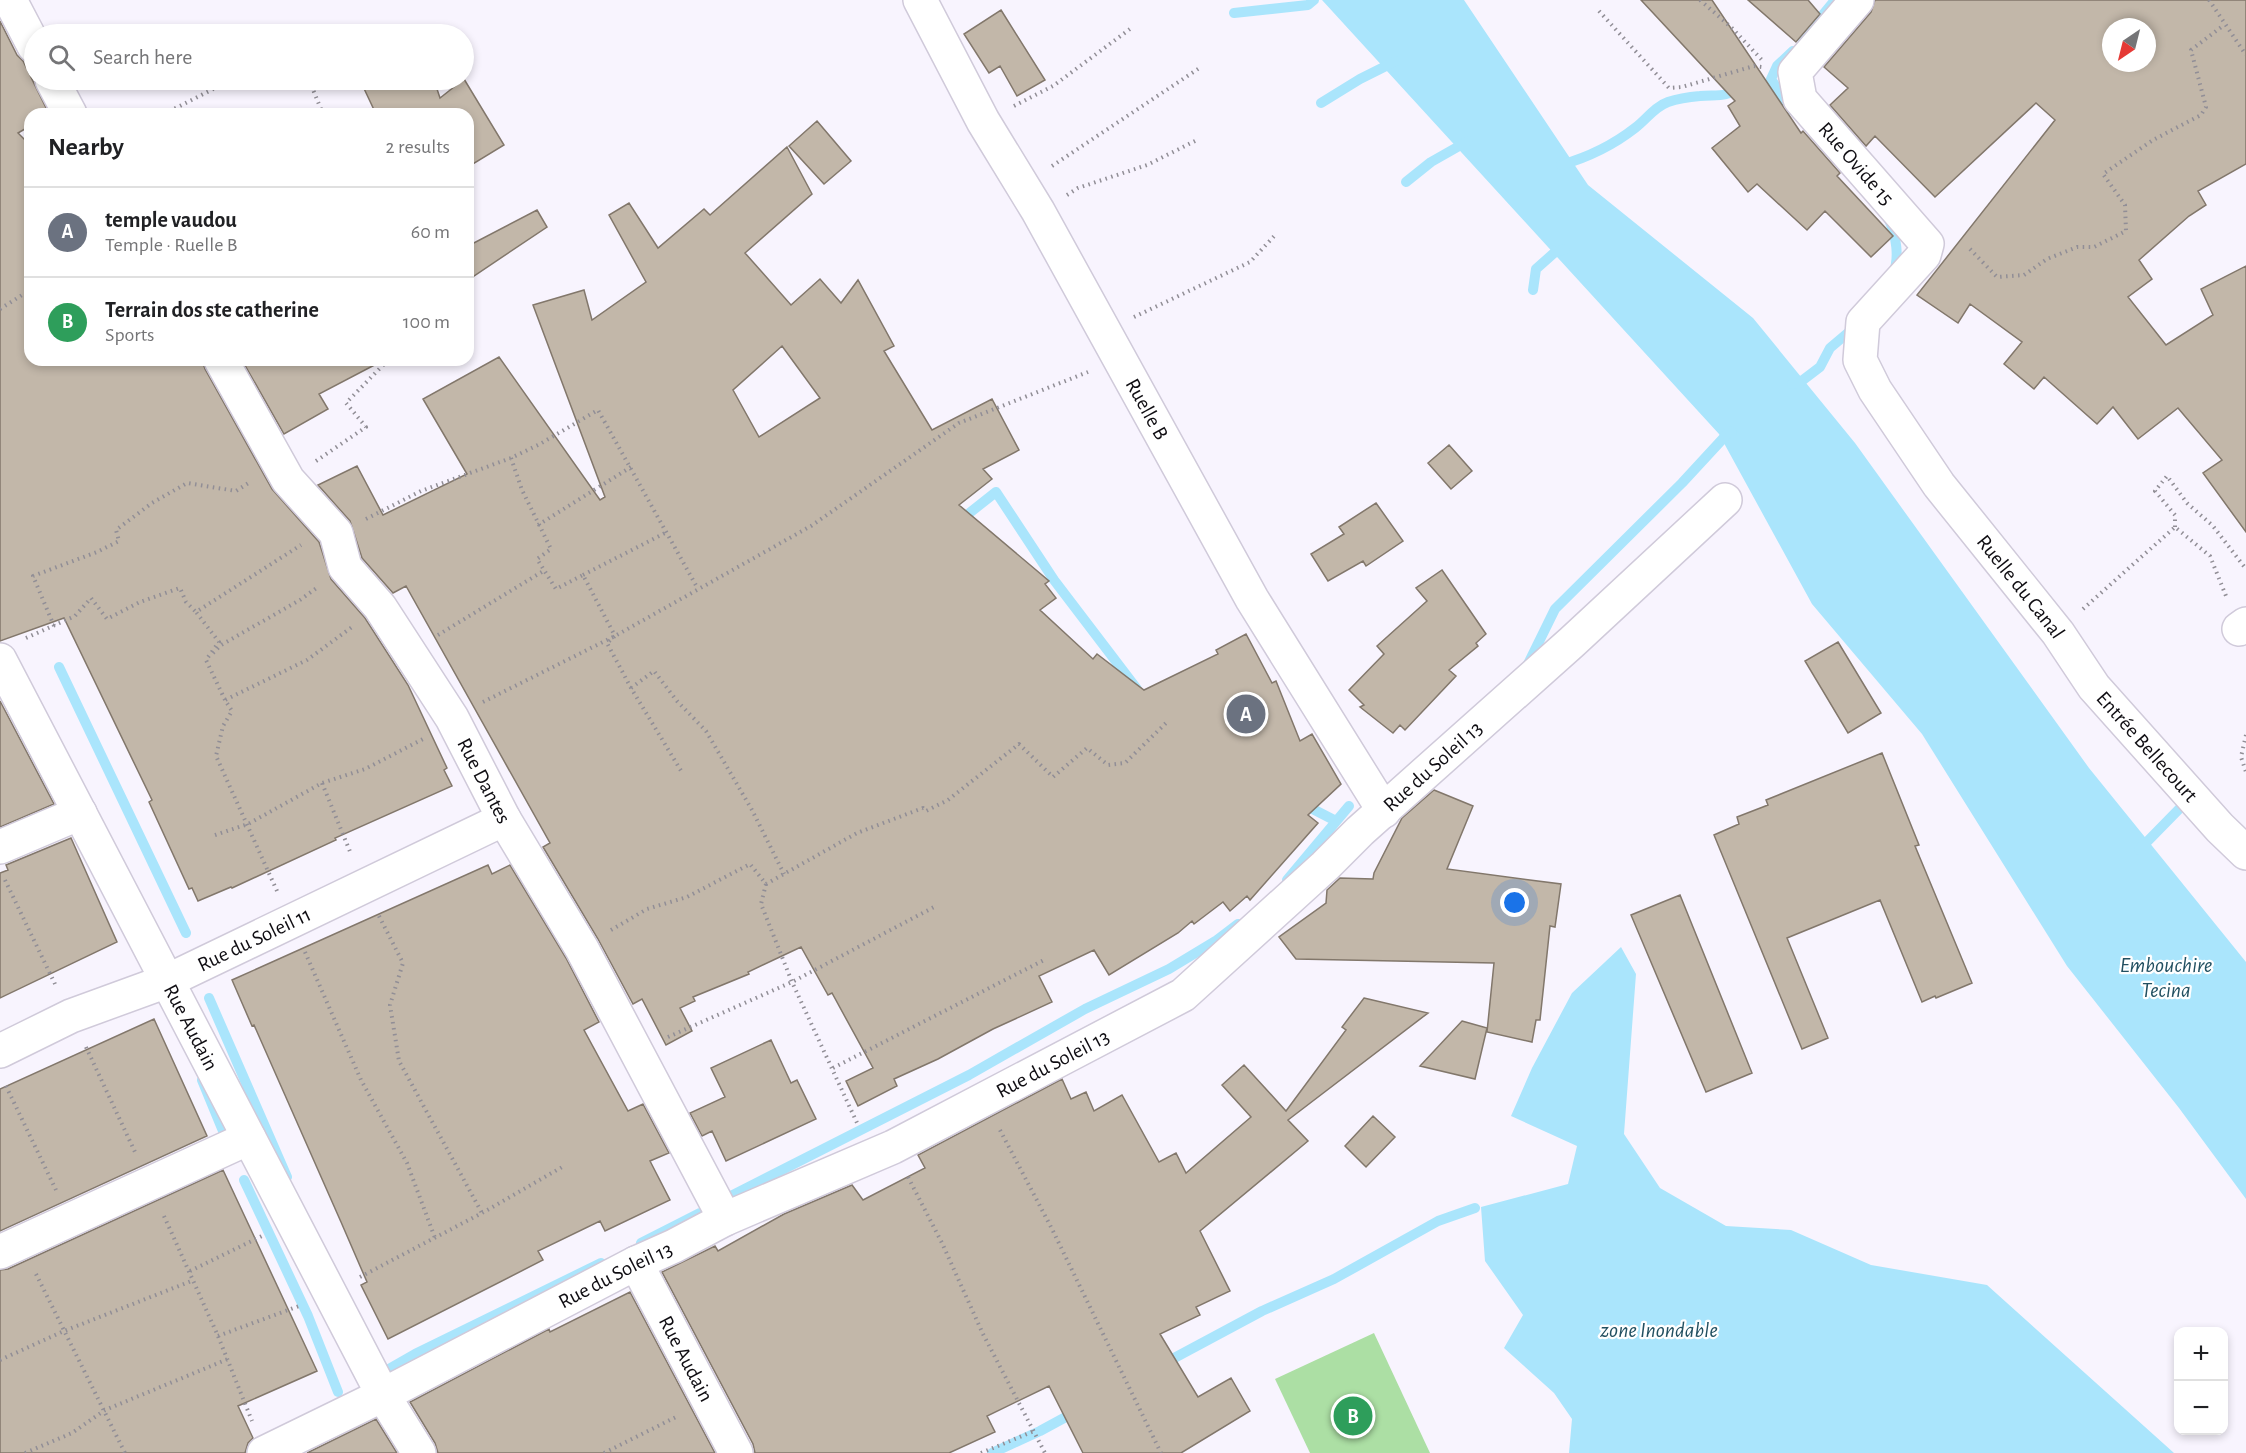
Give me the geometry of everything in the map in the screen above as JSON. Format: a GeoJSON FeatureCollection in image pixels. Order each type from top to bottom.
{"type":"FeatureCollection","features":[{"type":"Feature","properties":{"kind":"street"},"geometry":{"type":"LineString","coordinates":[[10,0],[24,27]]}},
{"type":"Feature","properties":{"kind":"street","name":"Ruelle B"},"geometry":{"type":"LineString","coordinates":[[920,0],[984,121],[1104,331],[1252,599],[1384,811]]}},
{"type":"Feature","properties":{"kind":"street"},"geometry":{"type":"LineString","coordinates":[[1795,72],[1857,0]]}},
{"type":"Feature","properties":{"kind":"street","name":"Rue Ovide 15"},"geometry":{"type":"LineString","coordinates":[[1795,72],[1800,99],[1927,244],[1924,255],[1863,322]]}},
{"type":"Feature","properties":{"kind":"street"},"geometry":{"type":"LineString","coordinates":[[57,90],[67,108]]}},
{"type":"Feature","properties":{"kind":"street","name":"Ruelle du Canal"},"geometry":{"type":"LineString","coordinates":[[1863,322],[1860,360],[1875,390],[1939,485],[2058,633]]}},
{"type":"Feature","properties":{"kind":"street","name":"Rue Dantes"},"geometry":{"type":"LineString","coordinates":[[224,366],[288,480],[336,533],[345,567],[380,607],[452,718],[504,819],[582,949],[725,1218]]}},
{"type":"Feature","properties":{"kind":"street","name":"Rue du Soleil 13"},"geometry":{"type":"LineString","coordinates":[[264,1453],[383,1395],[725,1218],[893,1147],[1183,995],[1725,500]]}},
{"type":"Feature","properties":{"kind":"street","name":"Entrée Bellecourt"},"geometry":{"type":"LineString","coordinates":[[2058,633],[2094,687],[2220,828],[2246,853]]}},
{"type":"Feature","properties":{"kind":"street","name":"Rue Audain"},"geometry":{"type":"LineString","coordinates":[[11,650],[80,813],[383,1395],[419,1453]]}},
{"type":"Feature","properties":{"kind":"street"},"geometry":{"type":"LineString","coordinates":[[0,847],[80,813]]}},
{"type":"Feature","properties":{"kind":"street","name":"Rue du Soleil 11"},"geometry":{"type":"LineString","coordinates":[[0,1051],[71,1016],[167,981],[504,819]]}},
{"type":"Feature","properties":{"kind":"street"},"geometry":{"type":"LineString","coordinates":[[10,1247],[249,1138]]}},
{"type":"Feature","properties":{"kind":"street","name":"Rue Audain"},"geometry":{"type":"LineString","coordinates":[[636,1263],[736,1453]]}},
{"type":"Feature","properties":{"kind":"path"},"geometry":{"type":"LineString","coordinates":[[1700,0],[1732,28],[1762,61]]}},
{"type":"Feature","properties":{"kind":"path"},"geometry":{"type":"LineString","coordinates":[[2209,0],[2246,55]]}},
{"type":"Feature","properties":{"kind":"path"},"geometry":{"type":"LineString","coordinates":[[1599,11],[1669,88],[1682,87],[1754,66],[1795,72]]}},
{"type":"Feature","properties":{"kind":"path"},"geometry":{"type":"LineString","coordinates":[[1970,249],[1997,277],[2024,275],[2047,259],[2077,247],[2094,247],[2126,231],[2125,205],[2103,174],[2153,140],[2201,115],[2206,107],[2191,50],[2224,25]]}},
{"type":"Feature","properties":{"kind":"path"},"geometry":{"type":"LineString","coordinates":[[984,121],[1053,86],[1130,29]]}},
{"type":"Feature","properties":{"kind":"path"},"geometry":{"type":"LineString","coordinates":[[1029,199],[1201,67]]}},
{"type":"Feature","properties":{"kind":"path"},"geometry":{"type":"LineString","coordinates":[[176,108],[211,90]]}},
{"type":"Feature","properties":{"kind":"path"},"geometry":{"type":"LineString","coordinates":[[313,90],[321,108]]}},
{"type":"Feature","properties":{"kind":"path"},"geometry":{"type":"LineString","coordinates":[[1029,199],[1078,188],[1147,165],[1197,140]]}},
{"type":"Feature","properties":{"kind":"path"},"geometry":{"type":"LineString","coordinates":[[215,835],[248,824],[322,783],[365,769],[416,743],[452,718],[615,636],[811,526],[958,423],[1098,368],[1104,331],[1250,262],[1277,233]]}},
{"type":"Feature","properties":{"kind":"path"},"geometry":{"type":"LineString","coordinates":[[0,309],[24,294]]}},
{"type":"Feature","properties":{"kind":"path"},"geometry":{"type":"LineString","coordinates":[[54,626],[33,576],[97,552],[119,541],[116,530],[152,503],[187,483],[236,491],[268,471],[288,480],[366,427],[346,403],[382,366]]}},
{"type":"Feature","properties":{"kind":"path"},"geometry":{"type":"LineString","coordinates":[[196,612],[316,535],[336,533],[421,491],[511,458],[598,410],[698,589]]}},
{"type":"Feature","properties":{"kind":"path"},"geometry":{"type":"LineString","coordinates":[[511,458],[522,489],[551,549],[537,559],[556,589],[666,533]]}},
{"type":"Feature","properties":{"kind":"path"},"geometry":{"type":"LineString","coordinates":[[538,525],[631,467]]}},
{"type":"Feature","properties":{"kind":"path"},"geometry":{"type":"LineString","coordinates":[[2242,627],[2210,556],[2175,527],[2175,515],[2155,491],[2167,476],[2187,503],[2213,526],[2246,569]]}},
{"type":"Feature","properties":{"kind":"path","name":"Ruelle du Canal"},"geometry":{"type":"LineString","coordinates":[[2058,633],[2175,527]]}},
{"type":"Feature","properties":{"kind":"path"},"geometry":{"type":"LineString","coordinates":[[206,660],[221,645],[300,600],[345,567]]}},
{"type":"Feature","properties":{"kind":"path"},"geometry":{"type":"LineString","coordinates":[[409,653],[545,570]]}},
{"type":"Feature","properties":{"kind":"path"},"geometry":{"type":"LineString","coordinates":[[583,574],[615,636]]}},
{"type":"Feature","properties":{"kind":"path"},"geometry":{"type":"LineString","coordinates":[[11,650],[75,616],[91,598],[107,619],[140,602],[180,588],[186,602],[219,642],[206,660]]}},
{"type":"Feature","properties":{"kind":"path"},"geometry":{"type":"LineString","coordinates":[[225,700],[307,660],[380,607]]}},
{"type":"Feature","properties":{"kind":"path"},"geometry":{"type":"LineString","coordinates":[[615,636],[607,643],[631,688],[683,774]]}},
{"type":"Feature","properties":{"kind":"path"},"geometry":{"type":"LineString","coordinates":[[206,660],[232,711],[223,726],[216,756]]}},
{"type":"Feature","properties":{"kind":"path"},"geometry":{"type":"LineString","coordinates":[[631,688],[654,670],[677,701],[706,731],[752,810],[784,874]]}},
{"type":"Feature","properties":{"kind":"path"},"geometry":{"type":"LineString","coordinates":[[1045,1453],[983,1334],[942,1244],[893,1147],[862,1133],[792,982],[761,904],[766,884],[857,833],[923,808],[926,811],[948,800],[1019,744],[1053,777],[1087,748],[1108,765],[1125,762],[1166,723]]}},
{"type":"Feature","properties":{"kind":"path"},"geometry":{"type":"LineString","coordinates":[[2246,735],[2241,758],[2246,772]]}},
{"type":"Feature","properties":{"kind":"path"},"geometry":{"type":"LineString","coordinates":[[582,949],[647,909],[687,897],[750,864],[766,884]]}},
{"type":"Feature","properties":{"kind":"path"},"geometry":{"type":"LineString","coordinates":[[637,1051],[792,982],[936,906]]}},
{"type":"Feature","properties":{"kind":"path"},"geometry":{"type":"LineString","coordinates":[[832,1068],[1046,959]]}},
{"type":"Feature","properties":{"kind":"path"},"geometry":{"type":"LineString","coordinates":[[399,1061],[482,1213]]}},
{"type":"Feature","properties":{"kind":"path"},"geometry":{"type":"LineString","coordinates":[[362,1080],[407,1163],[435,1238]]}},
{"type":"Feature","properties":{"kind":"path"},"geometry":{"type":"LineString","coordinates":[[5,1084],[70,1220]]}},
{"type":"Feature","properties":{"kind":"path"},"geometry":{"type":"LineString","coordinates":[[985,1100],[1052,1229],[1161,1453]]}},
{"type":"Feature","properties":{"kind":"path"},"geometry":{"type":"LineString","coordinates":[[218,1336],[331,1294],[564,1166]]}},
{"type":"Feature","properties":{"kind":"path"},"geometry":{"type":"LineString","coordinates":[[150,1184],[228,1359],[264,1453]]}},
{"type":"Feature","properties":{"kind":"path"},"geometry":{"type":"LineString","coordinates":[[190,1271],[293,1222]]}},
{"type":"Feature","properties":{"kind":"path"},"geometry":{"type":"LineString","coordinates":[[10,1247],[64,1331],[125,1453]]}},
{"type":"Feature","properties":{"kind":"path"},"geometry":{"type":"LineString","coordinates":[[0,1360],[64,1331],[194,1280]]}},
{"type":"Feature","properties":{"kind":"path"},"geometry":{"type":"LineString","coordinates":[[26,1453],[72,1433],[105,1410],[228,1359]]}},
{"type":"Feature","properties":{"kind":"path"},"geometry":{"type":"LineString","coordinates":[[604,1453],[677,1417],[704,1389]]}},
{"type":"Feature","properties":{"kind":"path"},"geometry":{"type":"LineString","coordinates":[[981,1453],[1034,1431]]}},
{"type":"Feature","properties":{"kind":"green space"},"geometry":{"type":"Polygon","coordinates":[[[1374,1333],[1430,1453],[1310,1453],[1275,1379],[1374,1333]]]}},
{"type":"Feature","properties":{"kind":"water","name":"Embouchire Tecina"},"geometry":{"type":"Polygon","coordinates":[[[1322,0],[1464,0],[1588,185],[1753,318],[1855,443],[2089,768],[2246,962],[2246,1199],[2179,1108],[2067,966],[1922,734],[1812,604],[1719,434],[1322,0]]]}},
{"type":"Feature","properties":{"kind":"water","name":"zone Inondable"},"geometry":{"type":"Polygon","coordinates":[[[1621,947],[1636,974],[1624,1134],[1660,1188],[1726,1226],[1791,1230],[1871,1265],[1987,1285],[2174,1453],[1569,1453],[1572,1419],[1554,1393],[1504,1348],[1523,1315],[1485,1261],[1481,1207],[1568,1184],[1577,1146],[1511,1116],[1532,1068],[1572,993],[1621,947]]]}},
{"type":"Feature","properties":{"kind":"building"},"geometry":{"type":"Polygon","coordinates":[[[1641,0],[1712,0],[1801,133],[1803,131],[1840,173],[1837,176],[1893,236],[1871,257],[1825,211],[1807,230],[1757,184],[1748,192],[1712,148],[1740,126],[1728,106],[1735,101],[1641,0]]]}},
{"type":"Feature","properties":{"kind":"building"},"geometry":{"type":"Polygon","coordinates":[[[1748,0],[1808,0],[1820,14],[1796,42],[1748,0]]]}},
{"type":"Feature","properties":{"kind":"building"},"geometry":{"type":"Polygon","coordinates":[[[1875,0],[2246,0],[2246,164],[2198,191],[2206,205],[2189,216],[2139,260],[2152,279],[2128,297],[2166,345],[2213,315],[2201,289],[2246,266],[2246,532],[2203,473],[2222,460],[2178,408],[2138,439],[2113,407],[2097,424],[2044,377],[2034,389],[2004,364],[2022,342],[1970,304],[1958,323],[1917,295],[2055,120],[2036,103],[1935,197],[1875,136],[1866,146],[1830,105],[1848,88],[1824,67],[1871,12],[1875,0]]]}},
{"type":"Feature","properties":{"kind":"building"},"geometry":{"type":"Polygon","coordinates":[[[1001,10],[1045,80],[1017,96],[1000,66],[989,73],[964,34],[1001,10]]]}},
{"type":"Feature","properties":{"kind":"building"},"geometry":{"type":"Polygon","coordinates":[[[0,21],[17,55],[24,63],[24,90],[37,90],[46,108],[24,108],[24,130],[18,133],[24,139],[24,366],[204,366],[272,489],[319,542],[331,579],[365,618],[408,685],[447,768],[444,770],[452,786],[335,838],[336,840],[232,888],[198,901],[192,888],[189,889],[149,802],[152,800],[64,618],[0,641],[0,21]]]}},
{"type":"Feature","properties":{"kind":"building"},"geometry":{"type":"Polygon","coordinates":[[[365,90],[437,90],[440,98],[450,90],[471,90],[504,145],[474,163],[474,108],[373,108],[365,90]]]}},
{"type":"Feature","properties":{"kind":"building"},"geometry":{"type":"Polygon","coordinates":[[[817,121],[851,161],[824,184],[789,146],[817,121]]]}},
{"type":"Feature","properties":{"kind":"building"},"geometry":{"type":"Polygon","coordinates":[[[787,147],[812,194],[745,253],[791,305],[820,279],[841,303],[858,280],[894,346],[884,351],[932,430],[992,399],[1019,450],[983,469],[992,479],[959,505],[1049,581],[1045,584],[1056,598],[1040,610],[1093,659],[1097,654],[1144,690],[1218,654],[1216,650],[1246,634],[1272,683],[1276,681],[1300,741],[1312,734],[1341,784],[1308,815],[1318,823],[1250,900],[1247,896],[1230,911],[1223,902],[1194,924],[1192,921],[1178,933],[1109,975],[1094,950],[1039,976],[1052,1002],[894,1079],[897,1086],[858,1106],[846,1081],[873,1068],[832,993],[828,995],[801,947],[748,972],[749,974],[693,997],[695,1001],[680,1008],[692,1031],[666,1045],[642,999],[633,1004],[598,939],[543,847],[550,843],[406,586],[393,593],[362,558],[350,521],[318,485],[357,466],[383,515],[467,474],[423,399],[499,357],[600,500],[605,497],[533,305],[584,290],[592,320],[646,282],[609,215],[629,203],[658,248],[704,209],[710,215],[787,147]],[[782,346],[733,390],[759,437],[820,398],[782,346]]]}},
{"type":"Feature","properties":{"kind":"building"},"geometry":{"type":"Polygon","coordinates":[[[537,210],[547,227],[474,276],[474,243],[537,210]]]}},
{"type":"Feature","properties":{"kind":"building"},"geometry":{"type":"Polygon","coordinates":[[[245,366],[373,366],[319,394],[328,409],[284,434],[245,366]]]}},
{"type":"Feature","properties":{"kind":"building"},"geometry":{"type":"Polygon","coordinates":[[[1449,445],[1472,471],[1451,489],[1428,463],[1449,445]]]}},
{"type":"Feature","properties":{"kind":"building"},"geometry":{"type":"Polygon","coordinates":[[[1376,503],[1403,541],[1366,566],[1363,561],[1328,581],[1311,554],[1344,534],[1339,527],[1376,503]]]}},
{"type":"Feature","properties":{"kind":"building"},"geometry":{"type":"Polygon","coordinates":[[[1442,570],[1486,634],[1476,643],[1478,646],[1449,670],[1456,676],[1405,730],[1400,725],[1393,733],[1360,707],[1364,705],[1349,690],[1384,654],[1377,646],[1427,601],[1416,588],[1442,570]]]}},
{"type":"Feature","properties":{"kind":"building"},"geometry":{"type":"Polygon","coordinates":[[[1838,642],[1881,713],[1848,733],[1805,661],[1838,642]]]}},
{"type":"Feature","properties":{"kind":"building"},"geometry":{"type":"Polygon","coordinates":[[[0,701],[54,804],[0,827],[0,701]]]}},
{"type":"Feature","properties":{"kind":"building"},"geometry":{"type":"Polygon","coordinates":[[[1882,753],[1919,845],[1915,846],[1972,983],[1922,1002],[1880,900],[1787,938],[1828,1038],[1802,1049],[1714,835],[1739,824],[1737,817],[1768,805],[1766,800],[1882,753]]]}},
{"type":"Feature","properties":{"kind":"building"},"geometry":{"type":"Polygon","coordinates":[[[1434,790],[1473,806],[1447,869],[1561,884],[1555,927],[1550,926],[1540,1020],[1536,1020],[1532,1042],[1487,1032],[1494,963],[1296,959],[1279,937],[1326,903],[1327,890],[1340,878],[1373,879],[1402,818],[1434,790]]]}},
{"type":"Feature","properties":{"kind":"building"},"geometry":{"type":"Polygon","coordinates":[[[71,838],[117,942],[0,998],[0,873],[8,870],[6,865],[71,838]]]}},
{"type":"Feature","properties":{"kind":"building"},"geometry":{"type":"Polygon","coordinates":[[[488,865],[492,874],[510,865],[566,958],[599,1022],[584,1030],[628,1111],[643,1104],[669,1153],[650,1161],[670,1200],[605,1231],[600,1221],[538,1251],[543,1260],[388,1339],[361,1285],[367,1282],[341,1222],[232,980],[488,865]]]}},
{"type":"Feature","properties":{"kind":"building"},"geometry":{"type":"Polygon","coordinates":[[[1680,895],[1752,1073],[1706,1092],[1631,915],[1680,895]]]}},
{"type":"Feature","properties":{"kind":"building"},"geometry":{"type":"Polygon","coordinates":[[[1364,998],[1428,1013],[1288,1120],[1308,1141],[1200,1231],[1230,1291],[1196,1307],[1200,1315],[1160,1334],[1198,1397],[1231,1378],[1250,1411],[1181,1453],[1083,1453],[1049,1386],[987,1416],[995,1432],[949,1453],[755,1453],[753,1444],[662,1272],[715,1246],[718,1251],[784,1214],[852,1185],[863,1200],[925,1168],[918,1155],[1062,1079],[1071,1099],[1086,1092],[1094,1111],[1122,1095],[1159,1162],[1176,1153],[1186,1173],[1251,1117],[1222,1085],[1244,1065],[1286,1111],[1346,1030],[1342,1027],[1364,998]]]}},
{"type":"Feature","properties":{"kind":"building"},"geometry":{"type":"Polygon","coordinates":[[[154,1019],[207,1136],[0,1231],[0,1089],[154,1019]]]}},
{"type":"Feature","properties":{"kind":"building"},"geometry":{"type":"Polygon","coordinates":[[[1462,1021],[1487,1028],[1475,1079],[1420,1066],[1462,1021]]]}},
{"type":"Feature","properties":{"kind":"building"},"geometry":{"type":"Polygon","coordinates":[[[771,1040],[791,1083],[797,1080],[816,1119],[726,1161],[712,1131],[702,1136],[690,1113],[725,1097],[711,1068],[771,1040]]]}},
{"type":"Feature","properties":{"kind":"building"},"geometry":{"type":"Polygon","coordinates":[[[1373,1116],[1395,1137],[1366,1167],[1345,1146],[1373,1116]]]}},
{"type":"Feature","properties":{"kind":"building"},"geometry":{"type":"Polygon","coordinates":[[[223,1170],[317,1371],[238,1406],[253,1438],[248,1443],[245,1453],[0,1453],[0,1270],[8,1269],[223,1170]]]}},
{"type":"Feature","properties":{"kind":"building"},"geometry":{"type":"Polygon","coordinates":[[[630,1292],[715,1453],[438,1453],[435,1443],[410,1402],[549,1329],[550,1332],[630,1292]]]}},
{"type":"Feature","properties":{"kind":"building"},"geometry":{"type":"Polygon","coordinates":[[[376,1419],[397,1453],[307,1453],[376,1419]]]}},
{"type":"Feature","properties":{"kind":"waterway"},"geometry":{"type":"LineString","coordinates":[[1234,13],[1308,5],[1314,0]]}},
{"type":"Feature","properties":{"kind":"waterway"},"geometry":{"type":"LineString","coordinates":[[1803,39],[1835,0]]}},
{"type":"Feature","properties":{"kind":"waterway"},"geometry":{"type":"LineString","coordinates":[[1791,110],[1771,79],[1777,66],[1793,51]]}},
{"type":"Feature","properties":{"kind":"waterway"},"geometry":{"type":"LineString","coordinates":[[1321,103],[1360,79],[1396,61]]}},
{"type":"Feature","properties":{"kind":"waterway"},"geometry":{"type":"LineString","coordinates":[[1561,165],[1609,146],[1663,104],[1687,98],[1730,93],[1738,86]]}},
{"type":"Feature","properties":{"kind":"waterway"},"geometry":{"type":"LineString","coordinates":[[1406,182],[1431,162],[1468,141]]}},
{"type":"Feature","properties":{"kind":"waterway"},"geometry":{"type":"LineString","coordinates":[[1889,220],[1896,247],[1893,274]]}},
{"type":"Feature","properties":{"kind":"waterway"},"geometry":{"type":"LineString","coordinates":[[1533,290],[1536,269],[1554,253],[1565,249]]}},
{"type":"Feature","properties":{"kind":"waterway"},"geometry":{"type":"LineString","coordinates":[[1792,384],[1799,383],[1820,367],[1830,348],[1856,326]]}},
{"type":"Feature","properties":{"kind":"waterway"},"geometry":{"type":"LineString","coordinates":[[1526,668],[1555,609],[1682,483],[1730,431],[1732,432]]}},
{"type":"Feature","properties":{"kind":"waterway"},"geometry":{"type":"LineString","coordinates":[[958,522],[996,492],[1054,580],[1137,689]]}},
{"type":"Feature","properties":{"kind":"waterway"},"geometry":{"type":"LineString","coordinates":[[59,667],[186,933]]}},
{"type":"Feature","properties":{"kind":"waterway"},"geometry":{"type":"LineString","coordinates":[[1301,803],[1336,821]]}},
{"type":"Feature","properties":{"kind":"waterway"},"geometry":{"type":"LineString","coordinates":[[2139,850],[2185,803]]}},
{"type":"Feature","properties":{"kind":"waterway"},"geometry":{"type":"LineString","coordinates":[[1287,880],[1349,806]]}},
{"type":"Feature","properties":{"kind":"waterway"},"geometry":{"type":"LineString","coordinates":[[725,1199],[969,1075],[1085,1009],[1169,969],[1217,940],[1238,924]]}},
{"type":"Feature","properties":{"kind":"waterway"},"geometry":{"type":"LineString","coordinates":[[209,998],[287,1177]]}},
{"type":"Feature","properties":{"kind":"waterway"},"geometry":{"type":"LineString","coordinates":[[202,1080],[228,1143]]}},
{"type":"Feature","properties":{"kind":"waterway"},"geometry":{"type":"LineString","coordinates":[[244,1180],[308,1316],[338,1392]]}},
{"type":"Feature","properties":{"kind":"waterway"},"geometry":{"type":"LineString","coordinates":[[1163,1364],[1262,1311],[1334,1279],[1438,1221],[1475,1208]]}},
{"type":"Feature","properties":{"kind":"waterway"},"geometry":{"type":"LineString","coordinates":[[641,1243],[700,1213]]}},
{"type":"Feature","properties":{"kind":"waterway"},"geometry":{"type":"LineString","coordinates":[[378,1370],[380,1374],[415,1354],[601,1263]]}},
{"type":"Feature","properties":{"kind":"waterway"},"geometry":{"type":"LineString","coordinates":[[992,1453],[1075,1412]]}},
{"type":"Feature","properties":{"kind":"place","name":"temple vaudou"},"geometry":{"type":"Point","coordinates":[1246,714]}},
{"type":"Feature","properties":{"kind":"place","name":"Terrain dos ste catherine"},"geometry":{"type":"Point","coordinates":[1353,1416]}}]}
